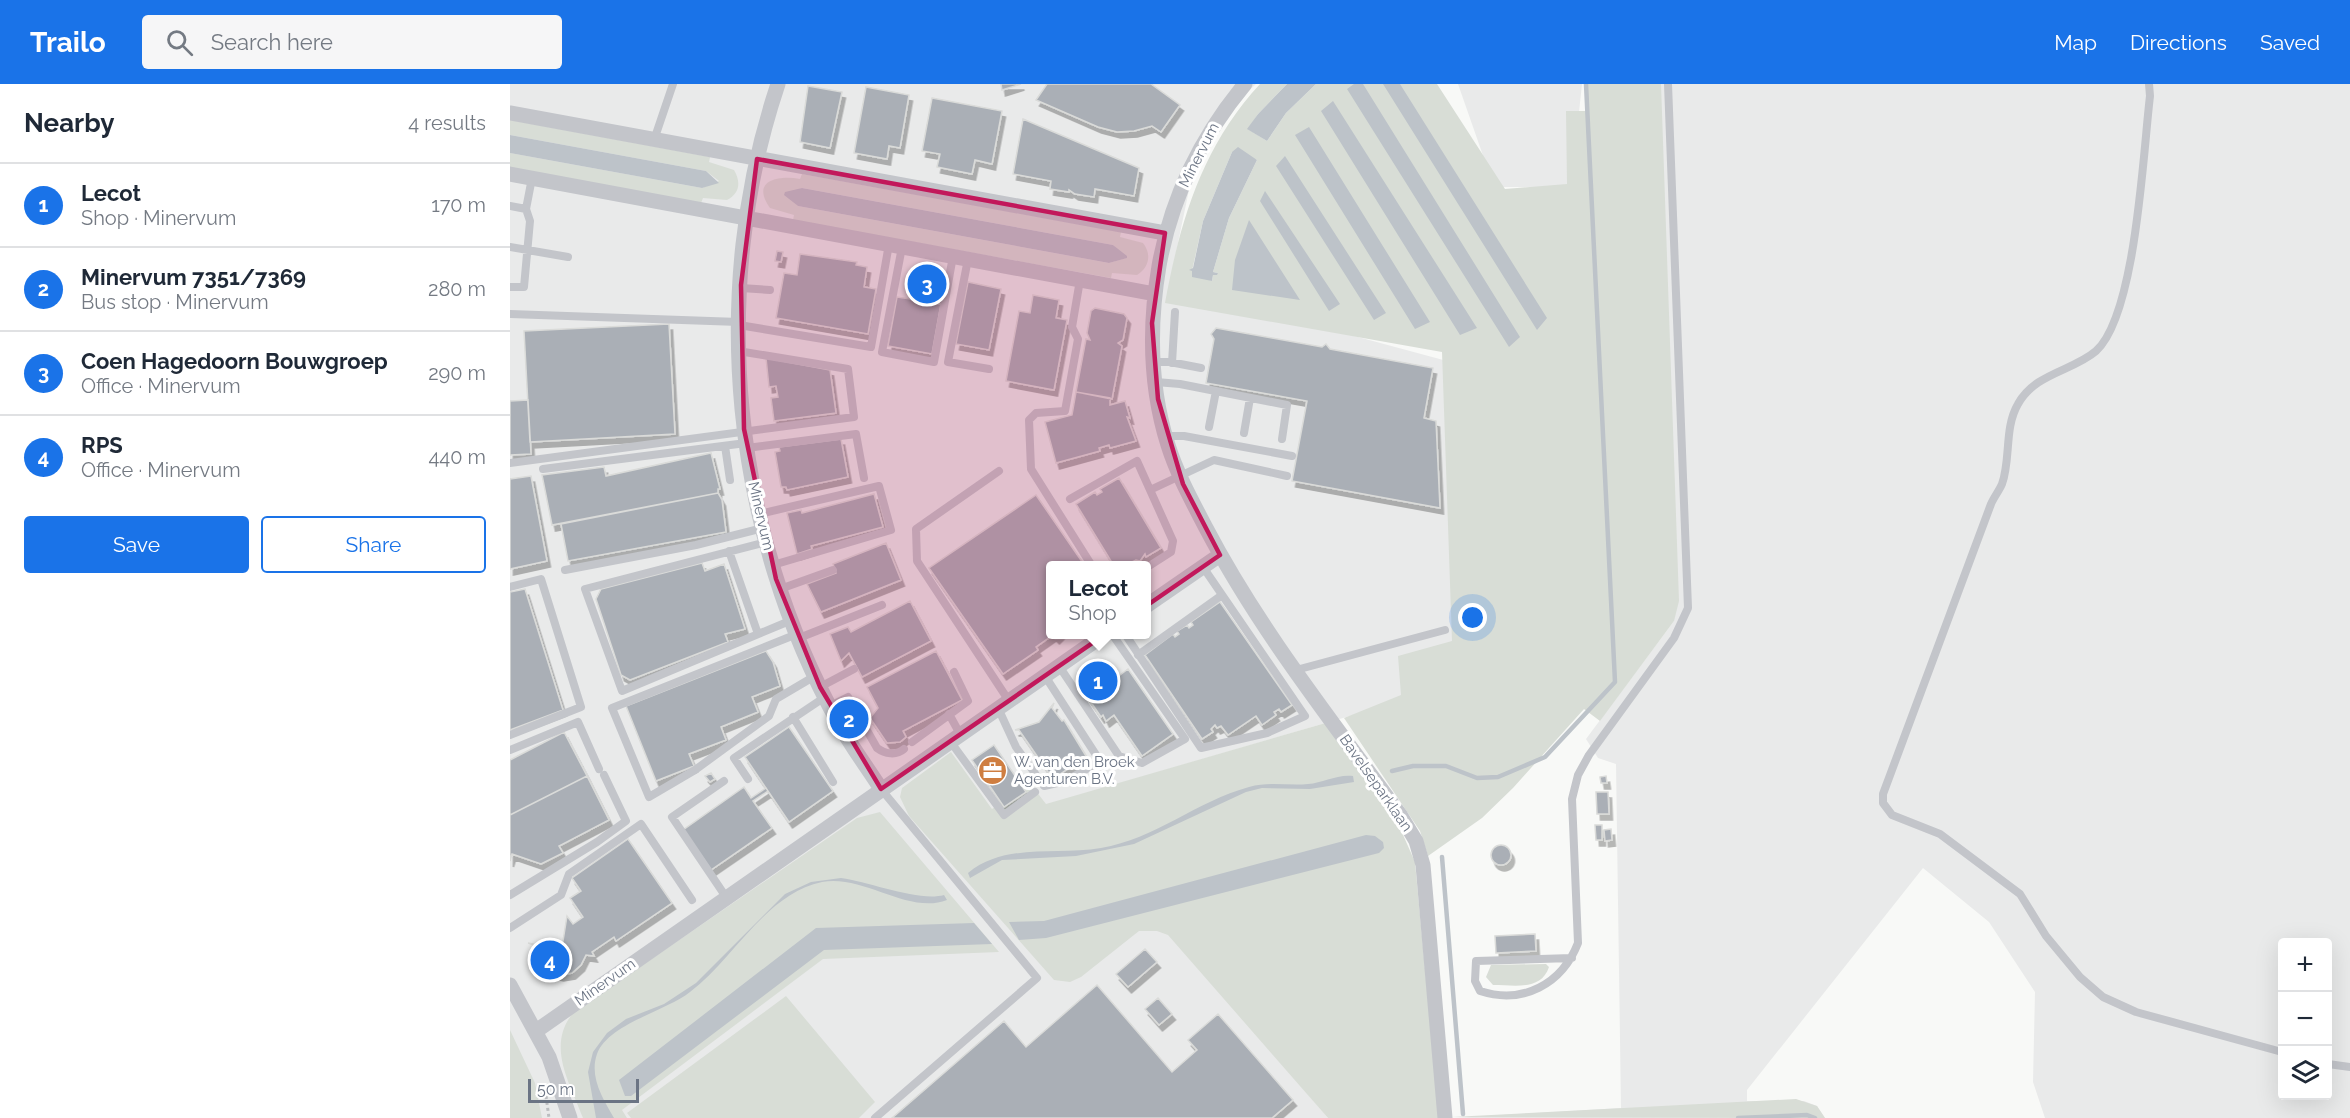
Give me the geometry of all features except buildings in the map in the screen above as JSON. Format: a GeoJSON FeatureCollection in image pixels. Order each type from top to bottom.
{"type":"FeatureCollection","features":[{"type":"Feature","properties":{"kind":"street","name":"Minervum"},"geometry":{"type":"LineString","coordinates":[[778,84],[757,159],[747,218],[738,351],[746,441],[763,528],[780,589],[796,631],[823,692],[881,789]]}},
{"type":"Feature","properties":{"kind":"street","name":"Minervum"},"geometry":{"type":"LineString","coordinates":[[1220,555],[1179,475],[1166,436],[1156,382],[1152,323],[1165,233],[1197,154],[1218,118],[1245,84]]}},
{"type":"Feature","properties":{"kind":"street"},"geometry":{"type":"LineString","coordinates":[[510,113],[1165,233]]}},
{"type":"Feature","properties":{"kind":"street"},"geometry":{"type":"LineString","coordinates":[[510,174],[1155,294]]}},
{"type":"Feature","properties":{"kind":"street"},"geometry":{"type":"LineString","coordinates":[[1151,603],[1220,555]]}},
{"type":"Feature","properties":{"kind":"street","name":"Bavelseparklaan"},"geometry":{"type":"LineString","coordinates":[[1220,555],[1260,622],[1401,816],[1419,850],[1425,880],[1445,1118]]}},
{"type":"Feature","properties":{"kind":"street","name":"Minervum"},"geometry":{"type":"LineString","coordinates":[[536,1031],[1098,639]]}},
{"type":"Feature","properties":{"kind":"street"},"geometry":{"type":"LineString","coordinates":[[510,985],[536,1031],[558,1078],[570,1118]]}},
{"type":"Feature","properties":{"kind":"lane"},"geometry":{"type":"LineString","coordinates":[[654,140],[673,84]]}},
{"type":"Feature","properties":{"kind":"lane"},"geometry":{"type":"LineString","coordinates":[[1572,958],[1476,961],[1475,981],[1480,991],[1493,995],[1537,992],[1572,958],[1578,943],[1572,799],[1578,775],[1589,755],[1674,638],[1688,608],[1668,84]]}},
{"type":"Feature","properties":{"kind":"lane"},"geometry":{"type":"LineString","coordinates":[[2149,84],[2150,96],[2129,272],[2112,331],[2095,352],[2031,388],[2018,404],[2011,424],[2002,483],[1991,504],[1899,749],[1883,794],[1883,803],[1893,815],[1940,834],[2020,894],[2046,936],[2080,977],[2103,997],[2136,1012],[2278,1051]]}},
{"type":"Feature","properties":{"kind":"lane"},"geometry":{"type":"LineString","coordinates":[[510,287],[524,287],[530,221],[526,209],[532,178]]}},
{"type":"Feature","properties":{"kind":"lane"},"geometry":{"type":"LineString","coordinates":[[510,206],[526,209]]}},
{"type":"Feature","properties":{"kind":"lane"},"geometry":{"type":"LineString","coordinates":[[896,245],[882,352],[934,362],[961,257]]}},
{"type":"Feature","properties":{"kind":"lane"},"geometry":{"type":"LineString","coordinates":[[510,314],[739,324],[871,347],[896,245]]}},
{"type":"Feature","properties":{"kind":"lane"},"geometry":{"type":"LineString","coordinates":[[510,247],[568,257]]}},
{"type":"Feature","properties":{"kind":"lane"},"geometry":{"type":"LineString","coordinates":[[961,257],[948,362],[989,369]]}},
{"type":"Feature","properties":{"kind":"lane"},"geometry":{"type":"LineString","coordinates":[[1080,280],[1072,327],[1078,339],[1065,411],[1036,413],[1029,420],[1031,469],[1089,561]]}},
{"type":"Feature","properties":{"kind":"lane"},"geometry":{"type":"LineString","coordinates":[[741,288],[770,290]]}},
{"type":"Feature","properties":{"kind":"lane"},"geometry":{"type":"LineString","coordinates":[[1172,363],[1175,312]]}},
{"type":"Feature","properties":{"kind":"lane"},"geometry":{"type":"LineString","coordinates":[[543,469],[725,446],[854,417],[848,369],[738,351]]}},
{"type":"Feature","properties":{"kind":"lane"},"geometry":{"type":"LineString","coordinates":[[1154,362],[1201,368]]}},
{"type":"Feature","properties":{"kind":"lane"},"geometry":{"type":"LineString","coordinates":[[1156,382],[1287,405],[1282,439]]}},
{"type":"Feature","properties":{"kind":"lane"},"geometry":{"type":"LineString","coordinates":[[1209,427],[1216,391]]}},
{"type":"Feature","properties":{"kind":"lane"},"geometry":{"type":"LineString","coordinates":[[1244,433],[1250,398]]}},
{"type":"Feature","properties":{"kind":"lane"},"geometry":{"type":"LineString","coordinates":[[510,463],[746,441],[856,434],[864,478]]}},
{"type":"Feature","properties":{"kind":"lane"},"geometry":{"type":"LineString","coordinates":[[1166,436],[1184,436],[1292,456]]}},
{"type":"Feature","properties":{"kind":"lane"},"geometry":{"type":"LineString","coordinates":[[725,446],[730,480]]}},
{"type":"Feature","properties":{"kind":"lane"},"geometry":{"type":"LineString","coordinates":[[1150,490],[1214,460],[1287,476]]}},
{"type":"Feature","properties":{"kind":"lane"},"geometry":{"type":"LineString","coordinates":[[1070,499],[1137,461],[1173,540],[1173,547],[1167,555],[1151,565]]}},
{"type":"Feature","properties":{"kind":"lane"},"geometry":{"type":"LineString","coordinates":[[999,471],[916,529],[917,561],[1004,704],[1016,747],[1044,786],[1066,781],[1100,761],[1045,676]]}},
{"type":"Feature","properties":{"kind":"lane"},"geometry":{"type":"LineString","coordinates":[[565,570],[696,545],[763,528],[879,486],[891,530],[773,565]]}},
{"type":"Feature","properties":{"kind":"lane"},"geometry":{"type":"LineString","coordinates":[[763,528],[729,551],[585,589],[622,692],[758,634],[796,631]]}},
{"type":"Feature","properties":{"kind":"lane"},"geometry":{"type":"LineString","coordinates":[[729,551],[758,634]]}},
{"type":"Feature","properties":{"kind":"lane"},"geometry":{"type":"LineString","coordinates":[[1128,639],[1201,748],[1267,733],[1305,716],[1203,567]]}},
{"type":"Feature","properties":{"kind":"lane"},"geometry":{"type":"LineString","coordinates":[[780,589],[833,570]]}},
{"type":"Feature","properties":{"kind":"lane"},"geometry":{"type":"LineString","coordinates":[[510,586],[542,579],[581,707],[510,735]]}},
{"type":"Feature","properties":{"kind":"lane"},"geometry":{"type":"LineString","coordinates":[[1138,655],[1222,595]]}},
{"type":"Feature","properties":{"kind":"lane"},"geometry":{"type":"LineString","coordinates":[[882,605],[796,631],[612,708],[649,797],[695,770],[769,716],[777,699],[823,692],[848,697],[877,748],[884,753],[904,749]]}},
{"type":"Feature","properties":{"kind":"lane"},"geometry":{"type":"LineString","coordinates":[[1296,670],[1445,630]]}},
{"type":"Feature","properties":{"kind":"lane"},"geometry":{"type":"LineString","coordinates":[[1059,666],[1119,756],[1142,763],[1185,739],[1115,639]]}},
{"type":"Feature","properties":{"kind":"lane"},"geometry":{"type":"LineString","coordinates":[[748,779],[734,758],[793,717],[854,669]]}},
{"type":"Feature","properties":{"kind":"lane"},"geometry":{"type":"LineString","coordinates":[[912,742],[968,701],[954,672]]}},
{"type":"Feature","properties":{"kind":"lane"},"geometry":{"type":"LineString","coordinates":[[950,714],[955,737],[1004,815],[1035,792]]}},
{"type":"Feature","properties":{"kind":"lane"},"geometry":{"type":"LineString","coordinates":[[793,717],[833,782]]}},
{"type":"Feature","properties":{"kind":"lane"},"geometry":{"type":"LineString","coordinates":[[510,750],[578,722],[626,821],[597,842],[510,895]]}},
{"type":"Feature","properties":{"kind":"lane"},"geometry":{"type":"LineString","coordinates":[[724,781],[672,817],[726,897]]}},
{"type":"Feature","properties":{"kind":"lane"},"geometry":{"type":"LineString","coordinates":[[875,1118],[1036,978],[881,789]]}},
{"type":"Feature","properties":{"kind":"lane"},"geometry":{"type":"LineString","coordinates":[[510,928],[561,895],[569,874],[641,824],[692,900]]}},
{"type":"Feature","properties":{"kind":"lane"},"geometry":{"type":"LineString","coordinates":[[2332,1064],[2350,1066]]}},
{"type":"Feature","properties":{"kind":"path"},"geometry":{"type":"LineString","coordinates":[[545,1094],[549,1118]]}},
{"type":"Feature","properties":{"kind":"highlighted area"},"geometry":{"type":"Polygon","coordinates":[[[757,159],[1165,233],[1152,323],[1158,399],[1183,484],[1220,555],[881,789],[820,687],[776,579],[744,429],[741,285],[757,159]]]}},
{"type":"Feature","properties":{"kind":"shaded area"},"geometry":{"type":"Polygon","coordinates":[[[510,84],[1256,84],[1200,137],[1169,286],[1447,361],[1463,683],[1059,801],[1328,1118],[510,1118],[510,84]]]}},
{"type":"Feature","properties":{"kind":"shaded area"},"geometry":{"type":"Polygon","coordinates":[[[1260,84],[1287,84],[1258,114],[1248,129],[1267,141],[1286,113],[1316,84],[1437,84],[1505,189],[1567,184],[1566,111],[1587,111],[1587,84],[1661,84],[1679,601],[1674,621],[1600,721],[1584,709],[1513,788],[1482,818],[1428,856],[1420,831],[1344,718],[1401,695],[1398,656],[1452,641],[1442,352],[1165,303],[1178,243],[1196,186],[1208,159],[1240,108],[1260,84]],[[1232,152],[1203,221],[1192,271],[1212,281],[1213,275],[1218,273],[1213,272],[1229,218],[1257,160],[1232,152]]]}},
{"type":"Feature","properties":{"kind":"shaded area"},"geometry":{"type":"Polygon","coordinates":[[[1287,84],[1316,84],[1286,113],[1267,141],[1247,129],[1287,84]]]}},
{"type":"Feature","properties":{"kind":"shaded area"},"geometry":{"type":"Polygon","coordinates":[[[1354,84],[1363,84],[1520,337],[1509,347],[1347,89],[1354,84]]]}},
{"type":"Feature","properties":{"kind":"shaded area"},"geometry":{"type":"Polygon","coordinates":[[[1383,84],[1400,84],[1547,318],[1537,330],[1383,84]]]}},
{"type":"Feature","properties":{"kind":"shaded area"},"geometry":{"type":"Polygon","coordinates":[[[1458,84],[1582,84],[1571,187],[1494,187],[1458,84]]]}},
{"type":"Feature","properties":{"kind":"shaded area"},"geometry":{"type":"Polygon","coordinates":[[[1660,84],[2350,84],[2350,1118],[2045,1118],[2033,1082],[2035,992],[1989,922],[1923,868],[1747,1090],[1747,1101],[1804,1101],[1817,1106],[1825,1118],[1452,1118],[1621,1108],[1616,764],[1598,758],[1586,739],[1674,621],[1660,84]]]}},
{"type":"Feature","properties":{"kind":"shaded area"},"geometry":{"type":"Polygon","coordinates":[[[1333,101],[1477,328],[1460,335],[1321,111],[1333,101]]]}},
{"type":"Feature","properties":{"kind":"shaded area"},"geometry":{"type":"Polygon","coordinates":[[[510,120],[710,157],[709,162],[734,170],[738,179],[737,191],[727,200],[703,198],[701,203],[510,168],[510,153],[702,188],[719,181],[706,171],[510,135],[510,120]]]}},
{"type":"Feature","properties":{"kind":"shaded area"},"geometry":{"type":"Polygon","coordinates":[[[1309,127],[1430,322],[1415,329],[1295,135],[1309,127]]]}},
{"type":"Feature","properties":{"kind":"shaded area"},"geometry":{"type":"Polygon","coordinates":[[[510,135],[706,171],[719,183],[702,188],[510,153],[510,135]]]}},
{"type":"Feature","properties":{"kind":"shaded area"},"geometry":{"type":"Polygon","coordinates":[[[1238,147],[1257,160],[1229,218],[1213,272],[1218,273],[1213,275],[1212,281],[1192,277],[1192,271],[1189,270],[1193,268],[1203,221],[1232,152],[1238,147]]]}},
{"type":"Feature","properties":{"kind":"shaded area"},"geometry":{"type":"Polygon","coordinates":[[[1285,156],[1386,313],[1374,320],[1276,166],[1285,156]]]}},
{"type":"Feature","properties":{"kind":"shaded area"},"geometry":{"type":"Polygon","coordinates":[[[802,174],[1121,232],[1120,237],[1143,243],[1148,252],[1147,265],[1137,275],[1112,273],[1111,278],[793,220],[794,215],[770,208],[763,191],[765,185],[776,179],[800,179],[802,174]],[[802,188],[788,193],[787,196],[798,206],[1109,263],[1126,258],[1113,245],[802,188]]]}},
{"type":"Feature","properties":{"kind":"shaded area"},"geometry":{"type":"Polygon","coordinates":[[[802,188],[1113,245],[1127,258],[1109,263],[798,206],[784,195],[785,192],[802,188]]]}},
{"type":"Feature","properties":{"kind":"shaded area"},"geometry":{"type":"Polygon","coordinates":[[[1265,191],[1340,304],[1329,311],[1260,201],[1265,191]]]}},
{"type":"Feature","properties":{"kind":"shaded area"},"geometry":{"type":"Polygon","coordinates":[[[1249,220],[1300,300],[1232,290],[1235,260],[1249,220]]]}},
{"type":"Feature","properties":{"kind":"shaded area"},"geometry":{"type":"Polygon","coordinates":[[[1329,722],[1400,828],[1415,862],[1439,1118],[1328,1118],[1168,935],[1157,931],[1139,931],[1081,977],[1070,982],[1054,980],[909,816],[900,797],[902,788],[951,752],[992,809],[1029,782],[1046,804],[1329,722]]]}},
{"type":"Feature","properties":{"kind":"shaded area"},"geometry":{"type":"Polygon","coordinates":[[[1341,776],[1353,776],[1354,782],[1310,789],[1262,788],[1246,792],[1134,844],[1076,856],[1002,860],[970,878],[968,873],[998,857],[1032,852],[1084,850],[1121,843],[1140,837],[1230,793],[1249,787],[1264,784],[1308,784],[1341,776]]]}},
{"type":"Feature","properties":{"kind":"shaded area"},"geometry":{"type":"Polygon","coordinates":[[[880,812],[999,952],[823,959],[622,1110],[627,1118],[583,1118],[567,1078],[561,1051],[561,1038],[573,1013],[857,818],[880,812]]]}},
{"type":"Feature","properties":{"kind":"shaded area"},"geometry":{"type":"Polygon","coordinates":[[[1366,835],[1375,836],[1383,842],[1384,848],[1379,853],[1046,938],[1019,940],[1009,922],[1044,921],[1366,835]]]}},
{"type":"Feature","properties":{"kind":"shaded area"},"geometry":{"type":"Polygon","coordinates":[[[841,878],[908,894],[944,895],[947,900],[932,903],[917,902],[838,881],[822,882],[802,889],[784,900],[767,913],[721,963],[690,992],[625,1026],[603,1044],[595,1063],[596,1079],[614,1118],[596,1118],[588,1072],[593,1052],[607,1033],[626,1019],[664,1004],[696,983],[785,894],[811,882],[841,878]]]}},
{"type":"Feature","properties":{"kind":"shaded area"},"geometry":{"type":"Polygon","coordinates":[[[974,923],[992,944],[824,950],[631,1096],[625,1096],[619,1080],[816,928],[974,923]]]}},
{"type":"Feature","properties":{"kind":"shaded area"},"geometry":{"type":"Polygon","coordinates":[[[1546,964],[1549,967],[1545,975],[1540,980],[1526,985],[1493,985],[1486,977],[1491,965],[1546,964]]]}},
{"type":"Feature","properties":{"kind":"shaded area"},"geometry":{"type":"Polygon","coordinates":[[[786,996],[875,1102],[859,1118],[631,1118],[627,1113],[786,996]]]}},
{"type":"Feature","properties":{"kind":"shaded area"},"geometry":{"type":"Polygon","coordinates":[[[510,1030],[535,1083],[542,1118],[510,1118],[510,1030]]]}},
{"type":"Feature","properties":{"kind":"shaded area"},"geometry":{"type":"Polygon","coordinates":[[[1796,1099],[1817,1106],[1825,1118],[1452,1117],[1796,1099]]]}},
{"type":"Feature","properties":{"kind":"waterway"},"geometry":{"type":"LineString","coordinates":[[1392,771],[1413,766],[1446,766],[1477,778],[1498,777],[1545,757],[1615,682],[1586,84]]}},
{"type":"Feature","properties":{"kind":"waterway"},"geometry":{"type":"LineString","coordinates":[[1442,857],[1463,1114]]}},
{"type":"Feature","properties":{"kind":"waterway"},"geometry":{"type":"LineString","coordinates":[[1738,1118],[1807,1115],[1815,1118]]}},
{"type":"Feature","properties":{"kind":"place","name":"Coen Hagedoorn Bouwgroep"},"geometry":{"type":"Point","coordinates":[927,284]}},
{"type":"Feature","properties":{"kind":"place","name":"Lecot"},"geometry":{"type":"Point","coordinates":[1098,681]}},
{"type":"Feature","properties":{"kind":"place","name":"Minervum 7351/7369"},"geometry":{"type":"Point","coordinates":[849,719]}},
{"type":"Feature","properties":{"kind":"place","name":"W. van den Broek Agenturen B.V."},"geometry":{"type":"Point","coordinates":[993,771]}},
{"type":"Feature","properties":{"kind":"place","name":"RPS"},"geometry":{"type":"Point","coordinates":[550,960]}}]}
